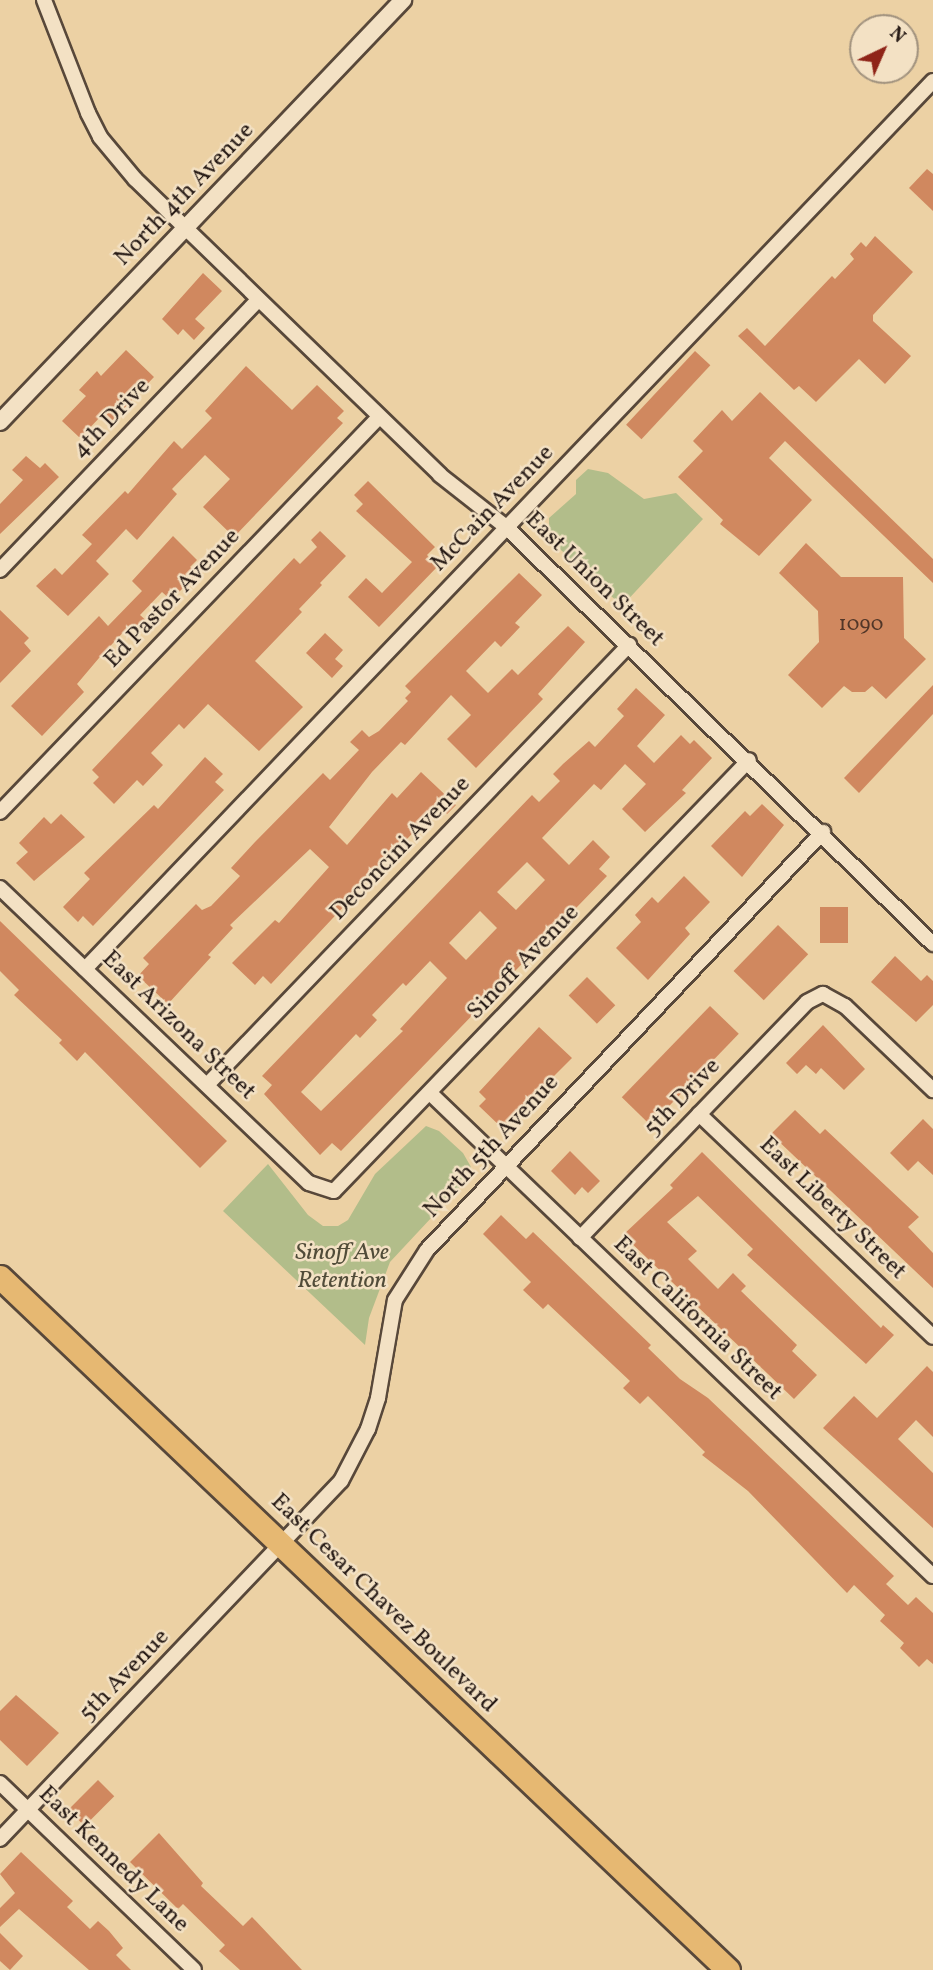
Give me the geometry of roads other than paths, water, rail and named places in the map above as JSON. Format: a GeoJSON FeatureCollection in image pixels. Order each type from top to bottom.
{"type":"FeatureCollection","features":[{"type":"Feature","properties":{"kind":"highway","name":"East Cesar Chavez Boulevard"},"geometry":{"type":"LineString","coordinates":[[0,1277],[728,1970]]}},
{"type":"Feature","properties":{"kind":"street","name":"East Union Street"},"geometry":{"type":"LineString","coordinates":[[44,0],[100,137],[117,160],[184,229],[440,475],[506,527],[749,760],[933,944]]}},
{"type":"Feature","properties":{"kind":"street","name":"North 4th Avenue"},"geometry":{"type":"LineString","coordinates":[[0,422],[403,0]]}},
{"type":"Feature","properties":{"kind":"street","name":"McCain Avenue"},"geometry":{"type":"LineString","coordinates":[[85,969],[933,80]]}},
{"type":"Feature","properties":{"kind":"street","name":"4th Drive"},"geometry":{"type":"LineString","coordinates":[[0,570],[258,300]]}},
{"type":"Feature","properties":{"kind":"street","name":"Ed Pastor Avenue"},"geometry":{"type":"LineString","coordinates":[[0,813],[379,417]]}},
{"type":"Feature","properties":{"kind":"street","name":"Deconcini Avenue"},"geometry":{"type":"LineString","coordinates":[[207,1085],[629,645]]}},
{"type":"Feature","properties":{"kind":"street","name":"Sinoff Avenue"},"geometry":{"type":"LineString","coordinates":[[328,1191],[346,1182],[749,760]]}},
{"type":"Feature","properties":{"kind":"street","name":"North 5th Avenue"},"geometry":{"type":"LineString","coordinates":[[283,1545],[341,1481],[359,1449],[378,1398],[395,1300],[409,1273],[504,1165],[823,832]]}},
{"type":"Feature","properties":{"kind":"street","name":"East Arizona Street"},"geometry":{"type":"LineString","coordinates":[[0,888],[309,1183],[328,1191]]}},
{"type":"Feature","properties":{"kind":"street","name":"5th Drive"},"geometry":{"type":"LineString","coordinates":[[580,1238],[807,1002],[822,994],[845,1006],[933,1090]]}},
{"type":"Feature","properties":{"kind":"street","name":"East California Street"},"geometry":{"type":"LineString","coordinates":[[431,1094],[933,1576]]}},
{"type":"Feature","properties":{"kind":"street","name":"East Liberty Street"},"geometry":{"type":"LineString","coordinates":[[699,1114],[933,1337]]}},
{"type":"Feature","properties":{"kind":"street","name":"5th Avenue"},"geometry":{"type":"LineString","coordinates":[[0,1839],[283,1545]]}},
{"type":"Feature","properties":{"kind":"street","name":"East Kennedy Lane"},"geometry":{"type":"LineString","coordinates":[[0,1783],[194,1970]]}},
{"type":"Feature","properties":{"kind":"park label","name":"Sinoff Ave Retention"},"geometry":{"type":"Point","coordinates":[342,1268]}}]}
